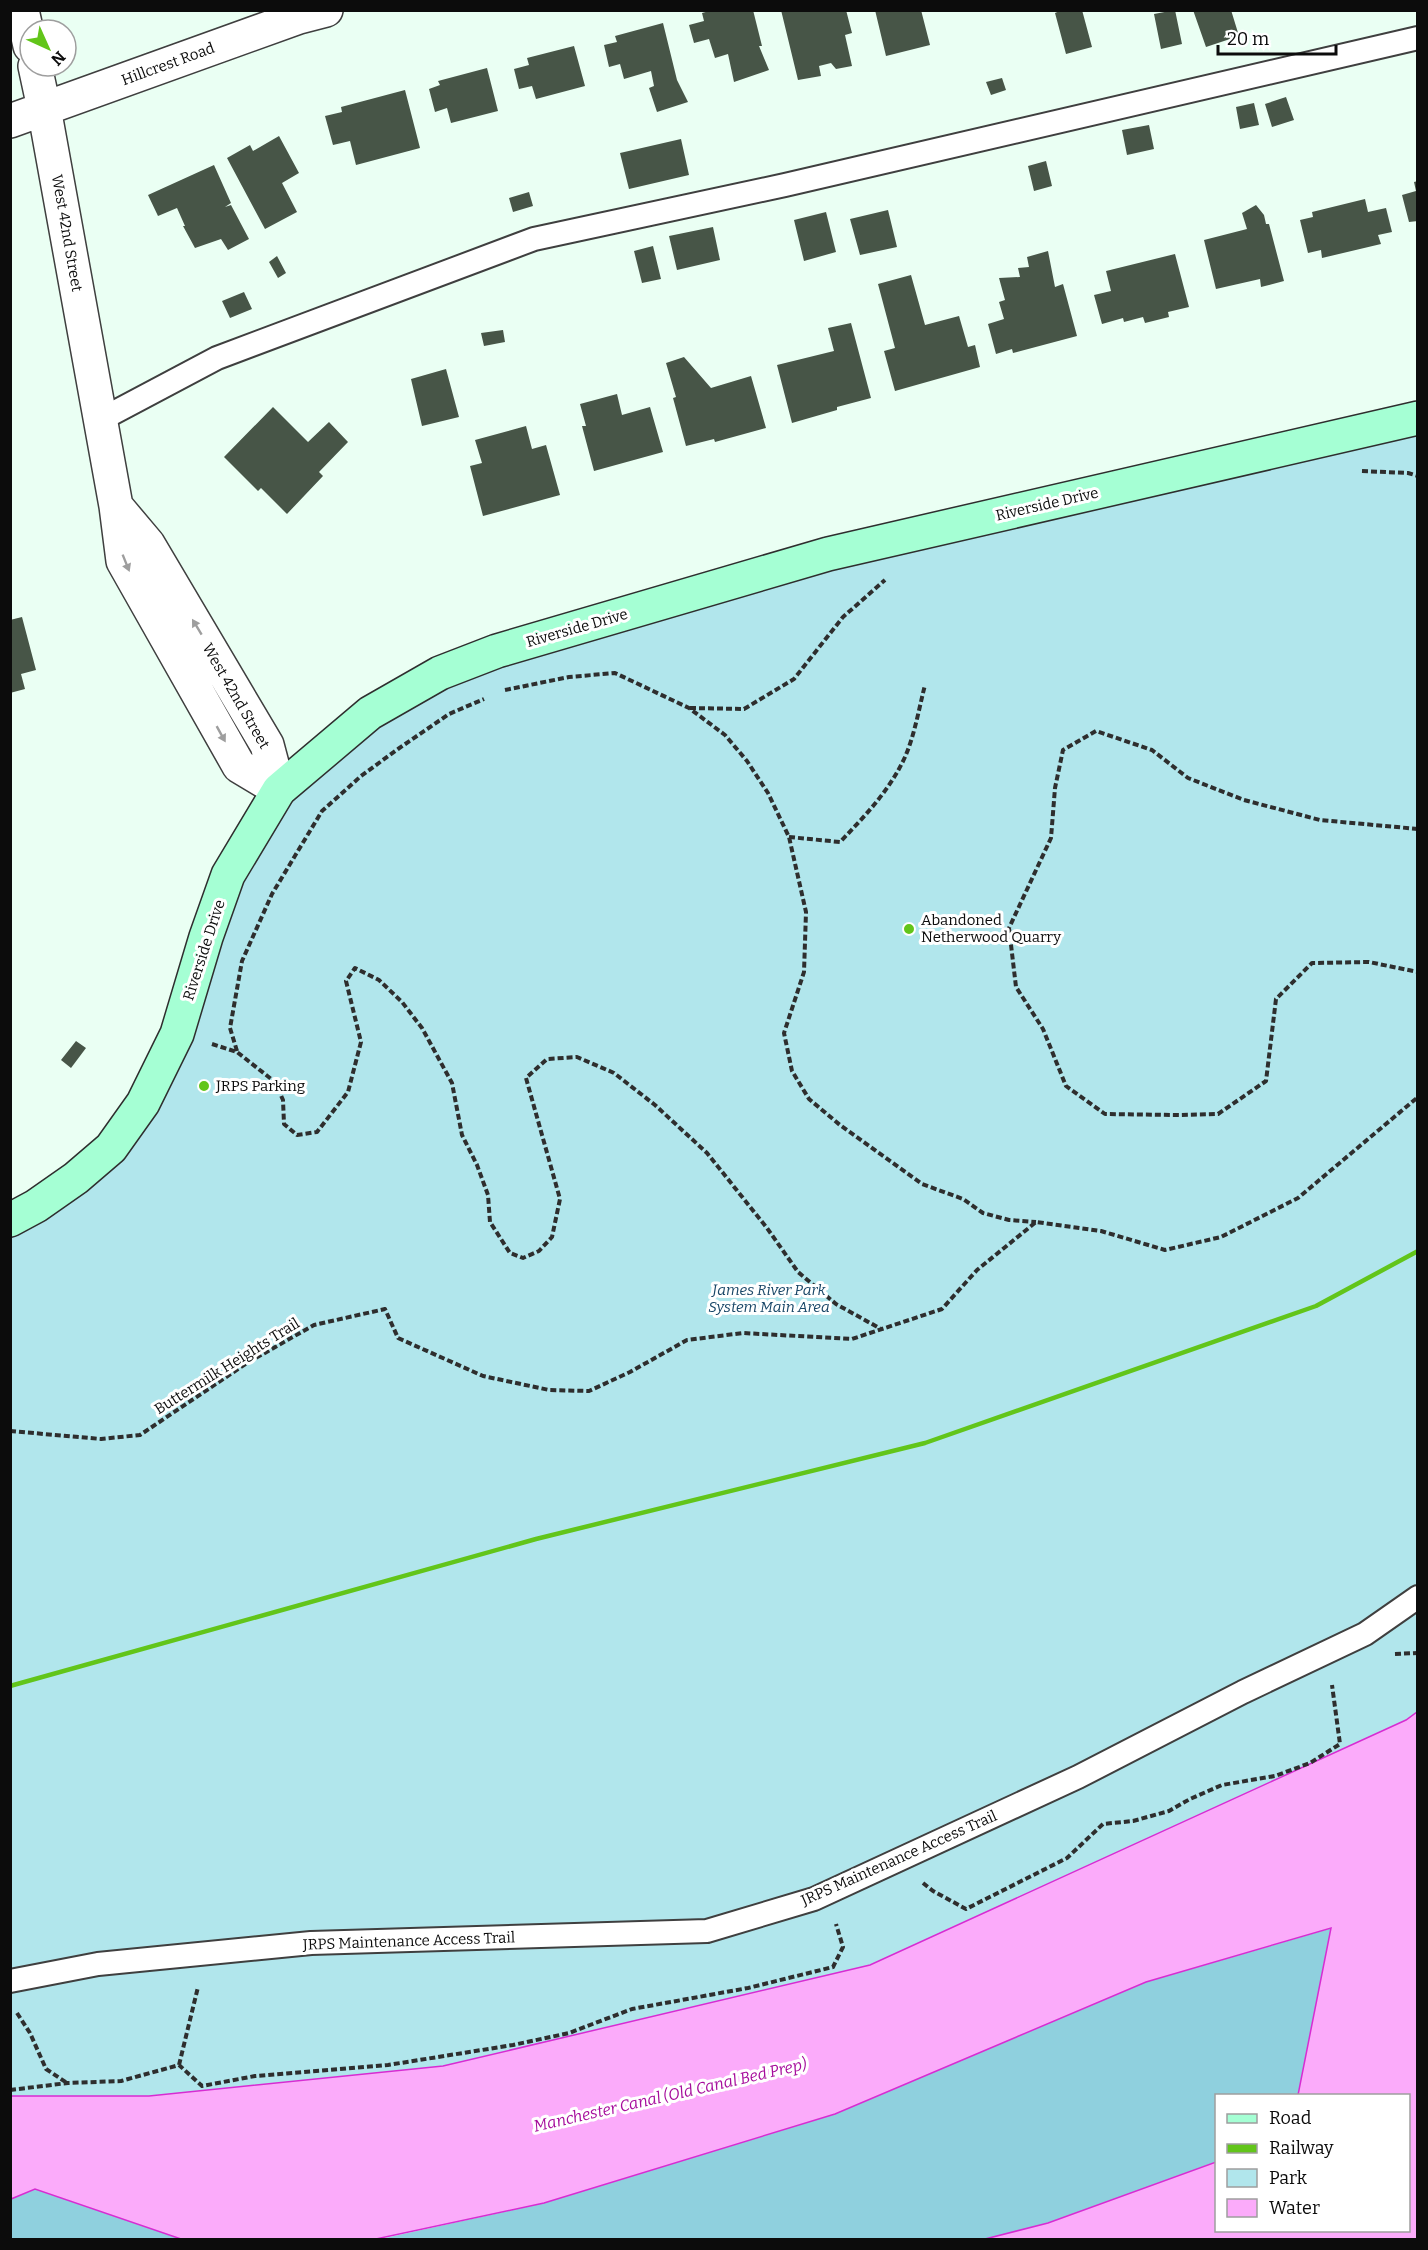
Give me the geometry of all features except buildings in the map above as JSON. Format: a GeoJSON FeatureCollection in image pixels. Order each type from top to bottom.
{"type":"FeatureCollection","features":[{"type":"Feature","properties":{"kind":"street","name":"Hillcrest Road"},"geometry":{"type":"LineString","coordinates":[[10,121],[299,17],[326,10]]}},
{"type":"Feature","properties":{"kind":"street","name":"West 42nd Street"},"geometry":{"type":"LineString","coordinates":[[38,78],[116,506],[148,544],[267,745],[279,790]]}},
{"type":"Feature","properties":{"kind":"street","name":"Riverside Drive"},"geometry":{"type":"LineString","coordinates":[[10,1220],[36,1206],[76,1178],[111,1148],[143,1103],[177,1034],[206,937],[228,875],[279,790],[370,713],[440,673],[497,651],[828,554],[1418,418]]}},
{"type":"Feature","properties":{"kind":"lane"},"geometry":{"type":"LineString","coordinates":[[100,420],[217,358],[534,239],[785,185],[1418,38]]}},
{"type":"Feature","properties":{"kind":"lane","name":"JRPS Maintenance Access Trail"},"geometry":{"type":"LineString","coordinates":[[10,1981],[98,1964],[311,1943],[707,1931],[814,1899],[1078,1778],[1243,1692],[1365,1634],[1418,1596]]}},
{"type":"Feature","properties":{"kind":"path"},"geometry":{"type":"LineString","coordinates":[[1362,471],[1408,473],[1418,476]]}},
{"type":"Feature","properties":{"kind":"path"},"geometry":{"type":"LineString","coordinates":[[689,708],[744,709],[794,679],[843,617],[894,573]]}},
{"type":"Feature","properties":{"kind":"path"},"geometry":{"type":"LineString","coordinates":[[495,694],[504,690],[569,677],[615,673],[689,708],[725,735],[747,761],[768,793],[789,837],[806,912],[804,972],[784,1033],[792,1071],[809,1099],[840,1125],[922,1184],[963,1199],[983,1213],[1009,1220],[1101,1231],[1165,1250],[1221,1237],[1298,1198],[1418,1097]]}},
{"type":"Feature","properties":{"kind":"path"},"geometry":{"type":"LineString","coordinates":[[789,837],[840,842],[867,814],[889,786],[906,756],[925,685]]}},
{"type":"Feature","properties":{"kind":"path"},"geometry":{"type":"LineString","coordinates":[[486,698],[440,720],[361,776],[322,811],[272,894],[242,961],[230,1028],[237,1052],[275,1082],[283,1100],[284,1124],[297,1136],[317,1132],[348,1092],[361,1042],[346,981],[356,968],[379,980],[402,1002],[422,1028],[452,1083],[462,1135],[477,1165],[488,1195],[490,1222],[510,1253],[523,1258],[539,1251],[552,1237],[560,1199],[526,1078],[548,1059],[577,1057],[605,1069],[614,1073],[655,1105],[707,1153],[767,1228],[798,1272],[836,1304],[881,1330]]}},
{"type":"Feature","properties":{"kind":"path"},"geometry":{"type":"LineString","coordinates":[[1418,829],[1320,820],[1244,800],[1188,778],[1152,750],[1096,731],[1063,750],[1055,788],[1051,838],[1009,928],[1016,987],[1043,1029],[1066,1086],[1105,1114],[1218,1114],[1266,1081],[1276,999],[1312,963],[1369,962],[1418,972]]}},
{"type":"Feature","properties":{"kind":"path","name":"Buttermilk Heights Trail"},"geometry":{"type":"LineString","coordinates":[[10,1431],[101,1439],[140,1435],[247,1363],[314,1325],[385,1309],[398,1338],[483,1376],[559,1390],[589,1391],[630,1372],[687,1340],[742,1334],[852,1339],[942,1309],[977,1270],[1036,1222]]}},
{"type":"Feature","properties":{"kind":"path"},"geometry":{"type":"LineString","coordinates":[[179,2065],[206,1953]]}},
{"type":"Feature","properties":{"kind":"path"},"geometry":{"type":"LineString","coordinates":[[10,2004],[30,2033],[46,2069],[68,2083]]}},
{"type":"Feature","properties":{"kind":"green space","name":"James River Park System Main Area"},"geometry":{"type":"Polygon","coordinates":[[[1417,418],[1417,1712],[1406,1720],[870,1965],[443,2066],[149,2096],[11,2096],[11,1220],[111,1148],[279,790],[497,651],[1417,418]]]}},
{"type":"Feature","properties":{"kind":"shaded area"},"geometry":{"type":"Polygon","coordinates":[[[1332,1928],[1298,2094],[1215,2094],[1215,2162],[1048,2223],[985,2240],[376,2240],[544,2203],[835,2114],[1146,1982],[1332,1928]]]}},
{"type":"Feature","properties":{"kind":"shaded area"},"geometry":{"type":"Polygon","coordinates":[[[35,2189],[181,2239],[11,2240],[11,2199],[35,2189]]]}},
{"type":"Feature","properties":{"kind":"water","name":"Manchester Canal (Old Canal Bed Prep)"},"geometry":{"type":"Polygon","coordinates":[[[1417,1712],[1417,2239],[985,2239],[1048,2223],[1215,2162],[1215,2232],[1410,2232],[1410,2094],[1298,2094],[1331,1928],[1146,1982],[835,2114],[544,2203],[376,2239],[181,2239],[35,2189],[11,2199],[11,2096],[149,2096],[443,2066],[870,1965],[1406,1720],[1417,1712]]]}},
{"type":"Feature","properties":{"kind":"railway"},"geometry":{"type":"LineString","coordinates":[[10,1686],[536,1539],[925,1443],[1316,1306],[1418,1251]]}},
{"type":"Feature","properties":{"kind":"place","name":"Abandoned Netherwood Quarry"},"geometry":{"type":"Point","coordinates":[909,929]}},
{"type":"Feature","properties":{"kind":"place","name":"JRPS Parking"},"geometry":{"type":"Point","coordinates":[204,1086]}}]}
